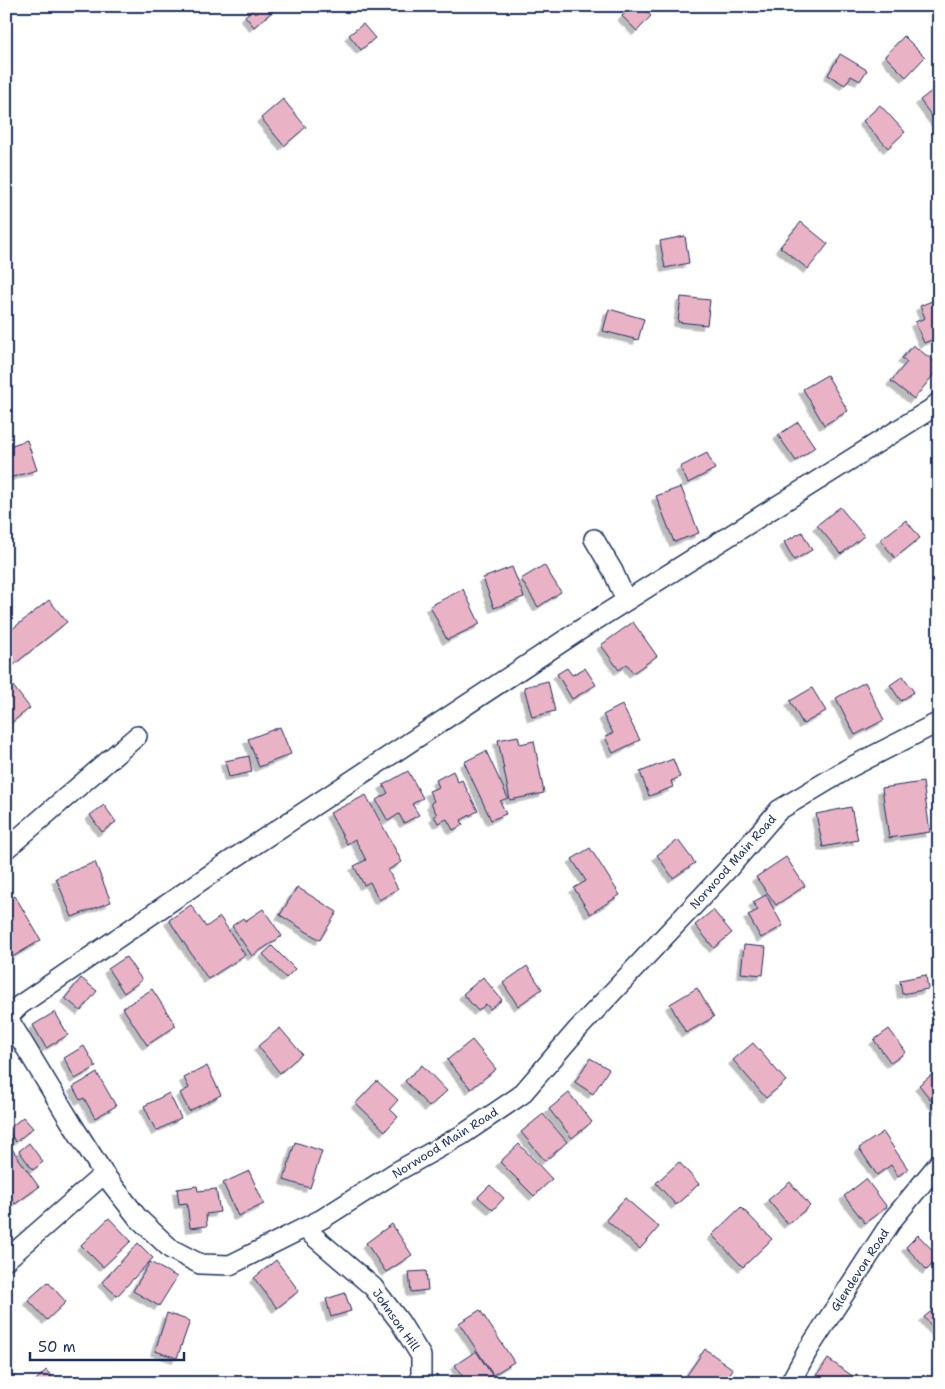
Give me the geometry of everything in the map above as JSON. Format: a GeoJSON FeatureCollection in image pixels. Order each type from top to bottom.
{"type":"FeatureCollection","features":[{"type":"Feature","properties":{"kind":"street"},"geometry":{"type":"LineString","coordinates":[[7,1017],[20,1005],[227,863],[626,601],[931,409],[939,402]]}},
{"type":"Feature","properties":{"kind":"street"},"geometry":{"type":"LineString","coordinates":[[594,539],[613,571],[626,601]]}},
{"type":"Feature","properties":{"kind":"street","name":"Norwood Main Road"},"geometry":{"type":"LineString","coordinates":[[7,1017],[104,1174],[138,1218],[171,1249],[200,1264],[230,1265],[322,1219],[396,1172],[462,1135],[521,1095],[577,1030],[722,876],[779,810],[848,768],[939,722]]}},
{"type":"Feature","properties":{"kind":"street"},"geometry":{"type":"LineString","coordinates":[[6,849],[137,736]]}},
{"type":"Feature","properties":{"kind":"street","name":"Glendevon Road"},"geometry":{"type":"LineString","coordinates":[[790,1383],[808,1350],[893,1219],[939,1163]]}},
{"type":"Feature","properties":{"kind":"street"},"geometry":{"type":"LineString","coordinates":[[6,1260],[104,1174]]}},
{"type":"Feature","properties":{"kind":"street","name":"Johnson Hill"},"geometry":{"type":"LineString","coordinates":[[304,1228],[373,1287],[400,1322],[421,1356],[421,1383]]}},
{"type":"Feature","properties":{"kind":"building"},"geometry":{"type":"Polygon","coordinates":[[[257,6],[279,6],[254,27],[245,16],[257,6]]]}},
{"type":"Feature","properties":{"kind":"building"},"geometry":{"type":"Polygon","coordinates":[[[632,6],[641,6],[651,16],[637,31],[622,16],[632,6]]]}},
{"type":"Feature","properties":{"kind":"building"},"geometry":{"type":"Polygon","coordinates":[[[363,24],[375,38],[361,50],[349,35],[363,24]]]}},
{"type":"Feature","properties":{"kind":"building"},"geometry":{"type":"Polygon","coordinates":[[[904,36],[925,57],[906,77],[885,56],[904,36]]]}},
{"type":"Feature","properties":{"kind":"building"},"geometry":{"type":"Polygon","coordinates":[[[840,54],[867,70],[860,81],[851,76],[845,85],[828,75],[840,54]]]}},
{"type":"Feature","properties":{"kind":"building"},"geometry":{"type":"Polygon","coordinates":[[[937,87],[939,89],[939,120],[936,122],[920,100],[937,87]]]}},
{"type":"Feature","properties":{"kind":"building"},"geometry":{"type":"Polygon","coordinates":[[[283,99],[306,127],[284,146],[261,118],[283,99]]]}},
{"type":"Feature","properties":{"kind":"building"},"geometry":{"type":"Polygon","coordinates":[[[880,105],[905,132],[888,148],[863,121],[880,105]]]}},
{"type":"Feature","properties":{"kind":"building"},"geometry":{"type":"Polygon","coordinates":[[[801,222],[828,244],[808,269],[780,247],[801,222]]]}},
{"type":"Feature","properties":{"kind":"building"},"geometry":{"type":"Polygon","coordinates":[[[685,236],[689,263],[665,268],[660,241],[685,236]]]}},
{"type":"Feature","properties":{"kind":"building"},"geometry":{"type":"Polygon","coordinates":[[[681,297],[710,300],[707,325],[678,322],[681,297]]]}},
{"type":"Feature","properties":{"kind":"building"},"geometry":{"type":"Polygon","coordinates":[[[939,298],[939,337],[924,343],[915,322],[925,318],[920,306],[939,298]]]}},
{"type":"Feature","properties":{"kind":"building"},"geometry":{"type":"Polygon","coordinates":[[[609,309],[644,319],[638,340],[603,331],[609,309]]]}},
{"type":"Feature","properties":{"kind":"building"},"geometry":{"type":"Polygon","coordinates":[[[913,345],[939,365],[939,368],[914,399],[891,381],[907,362],[902,358],[913,345]]]}},
{"type":"Feature","properties":{"kind":"building"},"geometry":{"type":"Polygon","coordinates":[[[827,375],[848,411],[824,425],[803,389],[827,375]]]}},
{"type":"Feature","properties":{"kind":"building"},"geometry":{"type":"Polygon","coordinates":[[[798,422],[815,447],[796,461],[778,435],[798,422]]]}},
{"type":"Feature","properties":{"kind":"building"},"geometry":{"type":"Polygon","coordinates":[[[27,440],[37,470],[9,478],[6,470],[6,447],[27,440]]]}},
{"type":"Feature","properties":{"kind":"building"},"geometry":{"type":"Polygon","coordinates":[[[707,453],[715,469],[688,483],[680,467],[707,453]]]}},
{"type":"Feature","properties":{"kind":"building"},"geometry":{"type":"Polygon","coordinates":[[[681,487],[699,533],[674,542],[656,496],[681,487]]]}},
{"type":"Feature","properties":{"kind":"building"},"geometry":{"type":"Polygon","coordinates":[[[840,507],[864,536],[841,554],[817,525],[840,507]]]}},
{"type":"Feature","properties":{"kind":"building"},"geometry":{"type":"Polygon","coordinates":[[[906,520],[920,538],[895,558],[880,540],[906,520]]]}},
{"type":"Feature","properties":{"kind":"building"},"geometry":{"type":"Polygon","coordinates":[[[802,532],[812,550],[794,560],[784,542],[802,532]]]}},
{"type":"Feature","properties":{"kind":"building"},"geometry":{"type":"Polygon","coordinates":[[[544,565],[561,592],[538,607],[521,579],[544,565]]]}},
{"type":"Feature","properties":{"kind":"building"},"geometry":{"type":"Polygon","coordinates":[[[512,567],[524,597],[494,608],[483,578],[512,567]]]}},
{"type":"Feature","properties":{"kind":"building"},"geometry":{"type":"Polygon","coordinates":[[[463,589],[480,624],[447,640],[430,606],[463,589]]]}},
{"type":"Feature","properties":{"kind":"building"},"geometry":{"type":"Polygon","coordinates":[[[49,600],[67,622],[6,671],[6,634],[49,600]]]}},
{"type":"Feature","properties":{"kind":"building"},"geometry":{"type":"Polygon","coordinates":[[[633,622],[657,656],[633,673],[627,664],[619,670],[601,645],[633,622]]]}},
{"type":"Feature","properties":{"kind":"building"},"geometry":{"type":"Polygon","coordinates":[[[567,668],[572,675],[585,668],[596,685],[572,699],[557,674],[567,668]]]}},
{"type":"Feature","properties":{"kind":"building"},"geometry":{"type":"Polygon","coordinates":[[[903,676],[914,692],[901,701],[890,685],[903,676]]]}},
{"type":"Feature","properties":{"kind":"building"},"geometry":{"type":"Polygon","coordinates":[[[6,677],[30,708],[6,727],[6,677]]]}},
{"type":"Feature","properties":{"kind":"building"},"geometry":{"type":"Polygon","coordinates":[[[548,681],[555,711],[532,717],[524,687],[548,681]]]}},
{"type":"Feature","properties":{"kind":"building"},"geometry":{"type":"Polygon","coordinates":[[[865,682],[884,720],[855,735],[836,698],[865,682]]]}},
{"type":"Feature","properties":{"kind":"building"},"geometry":{"type":"Polygon","coordinates":[[[812,688],[826,711],[803,724],[790,701],[812,688]]]}},
{"type":"Feature","properties":{"kind":"building"},"geometry":{"type":"Polygon","coordinates":[[[622,705],[640,740],[613,753],[605,737],[613,733],[603,715],[622,705]]]}},
{"type":"Feature","properties":{"kind":"building"},"geometry":{"type":"Polygon","coordinates":[[[280,727],[291,754],[259,767],[248,739],[280,727]]]}},
{"type":"Feature","properties":{"kind":"building"},"geometry":{"type":"Polygon","coordinates":[[[518,736],[520,744],[534,741],[544,793],[510,800],[498,740],[518,736]]]}},
{"type":"Feature","properties":{"kind":"building"},"geometry":{"type":"Polygon","coordinates":[[[486,751],[508,798],[500,801],[506,814],[491,820],[464,762],[486,751]]]}},
{"type":"Feature","properties":{"kind":"building"},"geometry":{"type":"Polygon","coordinates":[[[249,756],[252,772],[229,777],[225,761],[249,756]]]}},
{"type":"Feature","properties":{"kind":"building"},"geometry":{"type":"Polygon","coordinates":[[[673,759],[680,777],[671,781],[673,787],[649,796],[640,772],[673,759]]]}},
{"type":"Feature","properties":{"kind":"building"},"geometry":{"type":"Polygon","coordinates":[[[408,771],[423,798],[412,804],[419,815],[404,823],[399,814],[388,821],[376,800],[388,793],[383,785],[408,771]]]}},
{"type":"Feature","properties":{"kind":"building"},"geometry":{"type":"Polygon","coordinates":[[[453,771],[458,782],[462,780],[478,811],[461,820],[463,825],[453,830],[447,819],[438,823],[434,816],[437,815],[431,803],[434,801],[429,791],[439,787],[436,780],[453,771]]]}},
{"type":"Feature","properties":{"kind":"building"},"geometry":{"type":"Polygon","coordinates":[[[923,782],[930,832],[889,838],[882,788],[923,782]]]}},
{"type":"Feature","properties":{"kind":"building"},"geometry":{"type":"Polygon","coordinates":[[[366,795],[402,862],[388,870],[398,889],[379,900],[370,882],[364,885],[354,866],[366,860],[355,839],[347,844],[330,813],[366,795]]]}},
{"type":"Feature","properties":{"kind":"building"},"geometry":{"type":"Polygon","coordinates":[[[104,805],[116,822],[102,832],[90,815],[104,805]]]}},
{"type":"Feature","properties":{"kind":"building"},"geometry":{"type":"Polygon","coordinates":[[[851,807],[858,840],[823,847],[816,814],[851,807]]]}},
{"type":"Feature","properties":{"kind":"building"},"geometry":{"type":"Polygon","coordinates":[[[678,840],[695,863],[673,878],[657,855],[678,840]]]}},
{"type":"Feature","properties":{"kind":"building"},"geometry":{"type":"Polygon","coordinates":[[[590,848],[620,895],[590,914],[574,888],[586,881],[572,859],[590,848]]]}},
{"type":"Feature","properties":{"kind":"building"},"geometry":{"type":"Polygon","coordinates":[[[786,857],[805,886],[776,905],[756,877],[786,857]]]}},
{"type":"Feature","properties":{"kind":"building"},"geometry":{"type":"Polygon","coordinates":[[[95,862],[111,902],[72,917],[56,878],[95,862]]]}},
{"type":"Feature","properties":{"kind":"building"},"geometry":{"type":"Polygon","coordinates":[[[297,887],[337,912],[320,940],[280,915],[297,887]]]}},
{"type":"Feature","properties":{"kind":"building"},"geometry":{"type":"Polygon","coordinates":[[[766,895],[783,926],[761,938],[748,915],[758,910],[753,902],[766,895]]]}},
{"type":"Feature","properties":{"kind":"building"},"geometry":{"type":"Polygon","coordinates":[[[15,896],[41,940],[9,959],[6,955],[6,901],[15,896]]]}},
{"type":"Feature","properties":{"kind":"building"},"geometry":{"type":"Polygon","coordinates":[[[191,905],[206,927],[220,917],[245,955],[208,979],[169,920],[191,905]]]}},
{"type":"Feature","properties":{"kind":"building"},"geometry":{"type":"Polygon","coordinates":[[[263,909],[282,936],[252,956],[232,926],[243,918],[245,921],[263,909]]]}},
{"type":"Feature","properties":{"kind":"building"},"geometry":{"type":"Polygon","coordinates":[[[713,910],[732,933],[714,948],[695,925],[713,910]]]}},
{"type":"Feature","properties":{"kind":"building"},"geometry":{"type":"Polygon","coordinates":[[[744,945],[766,947],[763,975],[741,973],[744,945]]]}},
{"type":"Feature","properties":{"kind":"building"},"geometry":{"type":"Polygon","coordinates":[[[272,946],[295,969],[286,978],[263,954],[272,946]]]}},
{"type":"Feature","properties":{"kind":"building"},"geometry":{"type":"Polygon","coordinates":[[[126,957],[142,980],[124,993],[108,969],[126,957]]]}},
{"type":"Feature","properties":{"kind":"building"},"geometry":{"type":"Polygon","coordinates":[[[527,966],[542,989],[518,1006],[503,983],[527,966]]]}},
{"type":"Feature","properties":{"kind":"building"},"geometry":{"type":"Polygon","coordinates":[[[926,975],[928,989],[902,994],[900,980],[926,975]]]}},
{"type":"Feature","properties":{"kind":"building"},"geometry":{"type":"Polygon","coordinates":[[[483,977],[502,1000],[490,1009],[486,1004],[478,1011],[463,994],[483,977]]]}},
{"type":"Feature","properties":{"kind":"building"},"geometry":{"type":"Polygon","coordinates":[[[81,978],[97,991],[81,1011],[65,998],[81,978]]]}},
{"type":"Feature","properties":{"kind":"building"},"geometry":{"type":"Polygon","coordinates":[[[697,988],[714,1017],[686,1033],[670,1004],[697,988]]]}},
{"type":"Feature","properties":{"kind":"building"},"geometry":{"type":"Polygon","coordinates":[[[152,989],[176,1026],[147,1045],[123,1008],[152,989]]]}},
{"type":"Feature","properties":{"kind":"building"},"geometry":{"type":"Polygon","coordinates":[[[55,1012],[68,1035],[46,1048],[33,1025],[55,1012]]]}},
{"type":"Feature","properties":{"kind":"building"},"geometry":{"type":"Polygon","coordinates":[[[280,1028],[302,1054],[280,1073],[258,1046],[280,1028]]]}},
{"type":"Feature","properties":{"kind":"building"},"geometry":{"type":"Polygon","coordinates":[[[889,1029],[906,1052],[891,1063],[874,1040],[889,1029]]]}},
{"type":"Feature","properties":{"kind":"building"},"geometry":{"type":"Polygon","coordinates":[[[472,1040],[496,1069],[471,1089],[447,1060],[472,1040]]]}},
{"type":"Feature","properties":{"kind":"building"},"geometry":{"type":"Polygon","coordinates":[[[753,1043],[786,1081],[766,1098],[733,1060],[753,1043]]]}},
{"type":"Feature","properties":{"kind":"building"},"geometry":{"type":"Polygon","coordinates":[[[84,1046],[96,1067],[75,1079],[64,1058],[84,1046]]]}},
{"type":"Feature","properties":{"kind":"building"},"geometry":{"type":"Polygon","coordinates":[[[590,1058],[609,1069],[593,1094],[575,1082],[590,1058]]]}},
{"type":"Feature","properties":{"kind":"building"},"geometry":{"type":"Polygon","coordinates":[[[422,1065],[447,1091],[429,1107],[405,1081],[422,1065]]]}},
{"type":"Feature","properties":{"kind":"building"},"geometry":{"type":"Polygon","coordinates":[[[207,1066],[221,1095],[189,1111],[180,1093],[189,1088],[184,1078],[207,1066]]]}},
{"type":"Feature","properties":{"kind":"building"},"geometry":{"type":"Polygon","coordinates":[[[939,1069],[939,1110],[919,1085],[939,1069]]]}},
{"type":"Feature","properties":{"kind":"building"},"geometry":{"type":"Polygon","coordinates":[[[97,1073],[116,1106],[95,1118],[84,1098],[80,1100],[73,1087],[97,1073]]]}},
{"type":"Feature","properties":{"kind":"building"},"geometry":{"type":"Polygon","coordinates":[[[377,1081],[398,1100],[390,1109],[398,1117],[385,1131],[356,1103],[377,1081]]]}},
{"type":"Feature","properties":{"kind":"building"},"geometry":{"type":"Polygon","coordinates":[[[169,1093],[181,1118],[156,1131],[144,1106],[169,1093]]]}},
{"type":"Feature","properties":{"kind":"building"},"geometry":{"type":"Polygon","coordinates":[[[569,1093],[592,1122],[572,1138],[549,1109],[569,1093]]]}},
{"type":"Feature","properties":{"kind":"building"},"geometry":{"type":"Polygon","coordinates":[[[543,1114],[567,1142],[545,1161],[521,1132],[543,1114]]]}},
{"type":"Feature","properties":{"kind":"building"},"geometry":{"type":"Polygon","coordinates":[[[23,1117],[33,1128],[16,1142],[7,1130],[23,1117]]]}},
{"type":"Feature","properties":{"kind":"building"},"geometry":{"type":"Polygon","coordinates":[[[883,1132],[908,1169],[898,1176],[891,1165],[877,1175],[859,1148],[883,1132]]]}},
{"type":"Feature","properties":{"kind":"building"},"geometry":{"type":"Polygon","coordinates":[[[295,1142],[322,1151],[310,1188],[284,1180],[295,1142]]]}},
{"type":"Feature","properties":{"kind":"building"},"geometry":{"type":"Polygon","coordinates":[[[29,1143],[43,1162],[33,1170],[19,1151],[29,1143]]]}},
{"type":"Feature","properties":{"kind":"building"},"geometry":{"type":"Polygon","coordinates":[[[519,1144],[552,1179],[534,1196],[500,1162],[519,1144]]]}},
{"type":"Feature","properties":{"kind":"building"},"geometry":{"type":"Polygon","coordinates":[[[12,1149],[39,1187],[15,1204],[6,1192],[6,1154],[12,1149]]]}},
{"type":"Feature","properties":{"kind":"building"},"geometry":{"type":"Polygon","coordinates":[[[679,1162],[699,1184],[676,1205],[656,1183],[679,1162]]]}},
{"type":"Feature","properties":{"kind":"building"},"geometry":{"type":"Polygon","coordinates":[[[249,1171],[264,1204],[238,1216],[223,1183],[249,1171]]]}},
{"type":"Feature","properties":{"kind":"building"},"geometry":{"type":"Polygon","coordinates":[[[866,1179],[887,1207],[865,1223],[844,1196],[866,1179]]]}},
{"type":"Feature","properties":{"kind":"building"},"geometry":{"type":"Polygon","coordinates":[[[790,1182],[810,1206],[788,1224],[768,1200],[790,1182]]]}},
{"type":"Feature","properties":{"kind":"building"},"geometry":{"type":"Polygon","coordinates":[[[490,1185],[504,1198],[493,1210],[478,1197],[490,1185]]]}},
{"type":"Feature","properties":{"kind":"building"},"geometry":{"type":"Polygon","coordinates":[[[197,1186],[198,1191],[216,1189],[220,1212],[206,1214],[207,1226],[190,1228],[187,1203],[179,1204],[177,1189],[197,1186]]]}},
{"type":"Feature","properties":{"kind":"building"},"geometry":{"type":"Polygon","coordinates":[[[625,1198],[659,1227],[640,1249],[606,1220],[625,1198]]]}},
{"type":"Feature","properties":{"kind":"building"},"geometry":{"type":"Polygon","coordinates":[[[741,1207],[772,1239],[743,1267],[712,1235],[741,1207]]]}},
{"type":"Feature","properties":{"kind":"building"},"geometry":{"type":"Polygon","coordinates":[[[109,1218],[131,1241],[103,1267],[81,1245],[109,1218]]]}},
{"type":"Feature","properties":{"kind":"building"},"geometry":{"type":"Polygon","coordinates":[[[392,1224],[412,1255],[386,1272],[366,1243],[392,1224]]]}},
{"type":"Feature","properties":{"kind":"building"},"geometry":{"type":"Polygon","coordinates":[[[918,1235],[939,1257],[927,1270],[906,1247],[918,1235]]]}},
{"type":"Feature","properties":{"kind":"building"},"geometry":{"type":"Polygon","coordinates":[[[138,1243],[153,1258],[117,1296],[102,1282],[138,1243]]]}},
{"type":"Feature","properties":{"kind":"building"},"geometry":{"type":"Polygon","coordinates":[[[276,1260],[299,1291],[277,1308],[254,1278],[276,1260]]]}},
{"type":"Feature","properties":{"kind":"building"},"geometry":{"type":"Polygon","coordinates":[[[150,1262],[177,1277],[159,1306],[133,1291],[150,1262]]]}},
{"type":"Feature","properties":{"kind":"building"},"geometry":{"type":"Polygon","coordinates":[[[426,1271],[428,1290],[411,1292],[409,1272],[426,1271]]]}},
{"type":"Feature","properties":{"kind":"building"},"geometry":{"type":"Polygon","coordinates":[[[48,1282],[66,1302],[47,1320],[28,1300],[48,1282]]]}},
{"type":"Feature","properties":{"kind":"building"},"geometry":{"type":"Polygon","coordinates":[[[345,1293],[351,1311],[331,1317],[326,1299],[345,1293]]]}},
{"type":"Feature","properties":{"kind":"building"},"geometry":{"type":"Polygon","coordinates":[[[939,1305],[939,1335],[924,1317],[939,1305]]]}},
{"type":"Feature","properties":{"kind":"building"},"geometry":{"type":"Polygon","coordinates":[[[480,1310],[514,1362],[493,1375],[459,1323],[480,1310]]]}},
{"type":"Feature","properties":{"kind":"building"},"geometry":{"type":"Polygon","coordinates":[[[167,1313],[190,1321],[177,1358],[155,1351],[167,1313]]]}},
{"type":"Feature","properties":{"kind":"building"},"geometry":{"type":"Polygon","coordinates":[[[705,1349],[733,1369],[724,1383],[699,1383],[687,1375],[705,1349]]]}},
{"type":"Feature","properties":{"kind":"building"},"geometry":{"type":"Polygon","coordinates":[[[476,1351],[492,1375],[481,1383],[467,1383],[455,1365],[476,1351]]]}},
{"type":"Feature","properties":{"kind":"building"},"geometry":{"type":"Polygon","coordinates":[[[828,1359],[854,1377],[850,1383],[812,1383],[828,1359]]]}},
{"type":"Feature","properties":{"kind":"building"},"geometry":{"type":"Polygon","coordinates":[[[46,1370],[58,1383],[33,1383],[46,1370]]]}},
{"type":"Feature","properties":{"kind":"building"},"geometry":{"type":"Polygon","coordinates":[[[452,1375],[459,1383],[444,1383],[452,1375]]]}}]}
